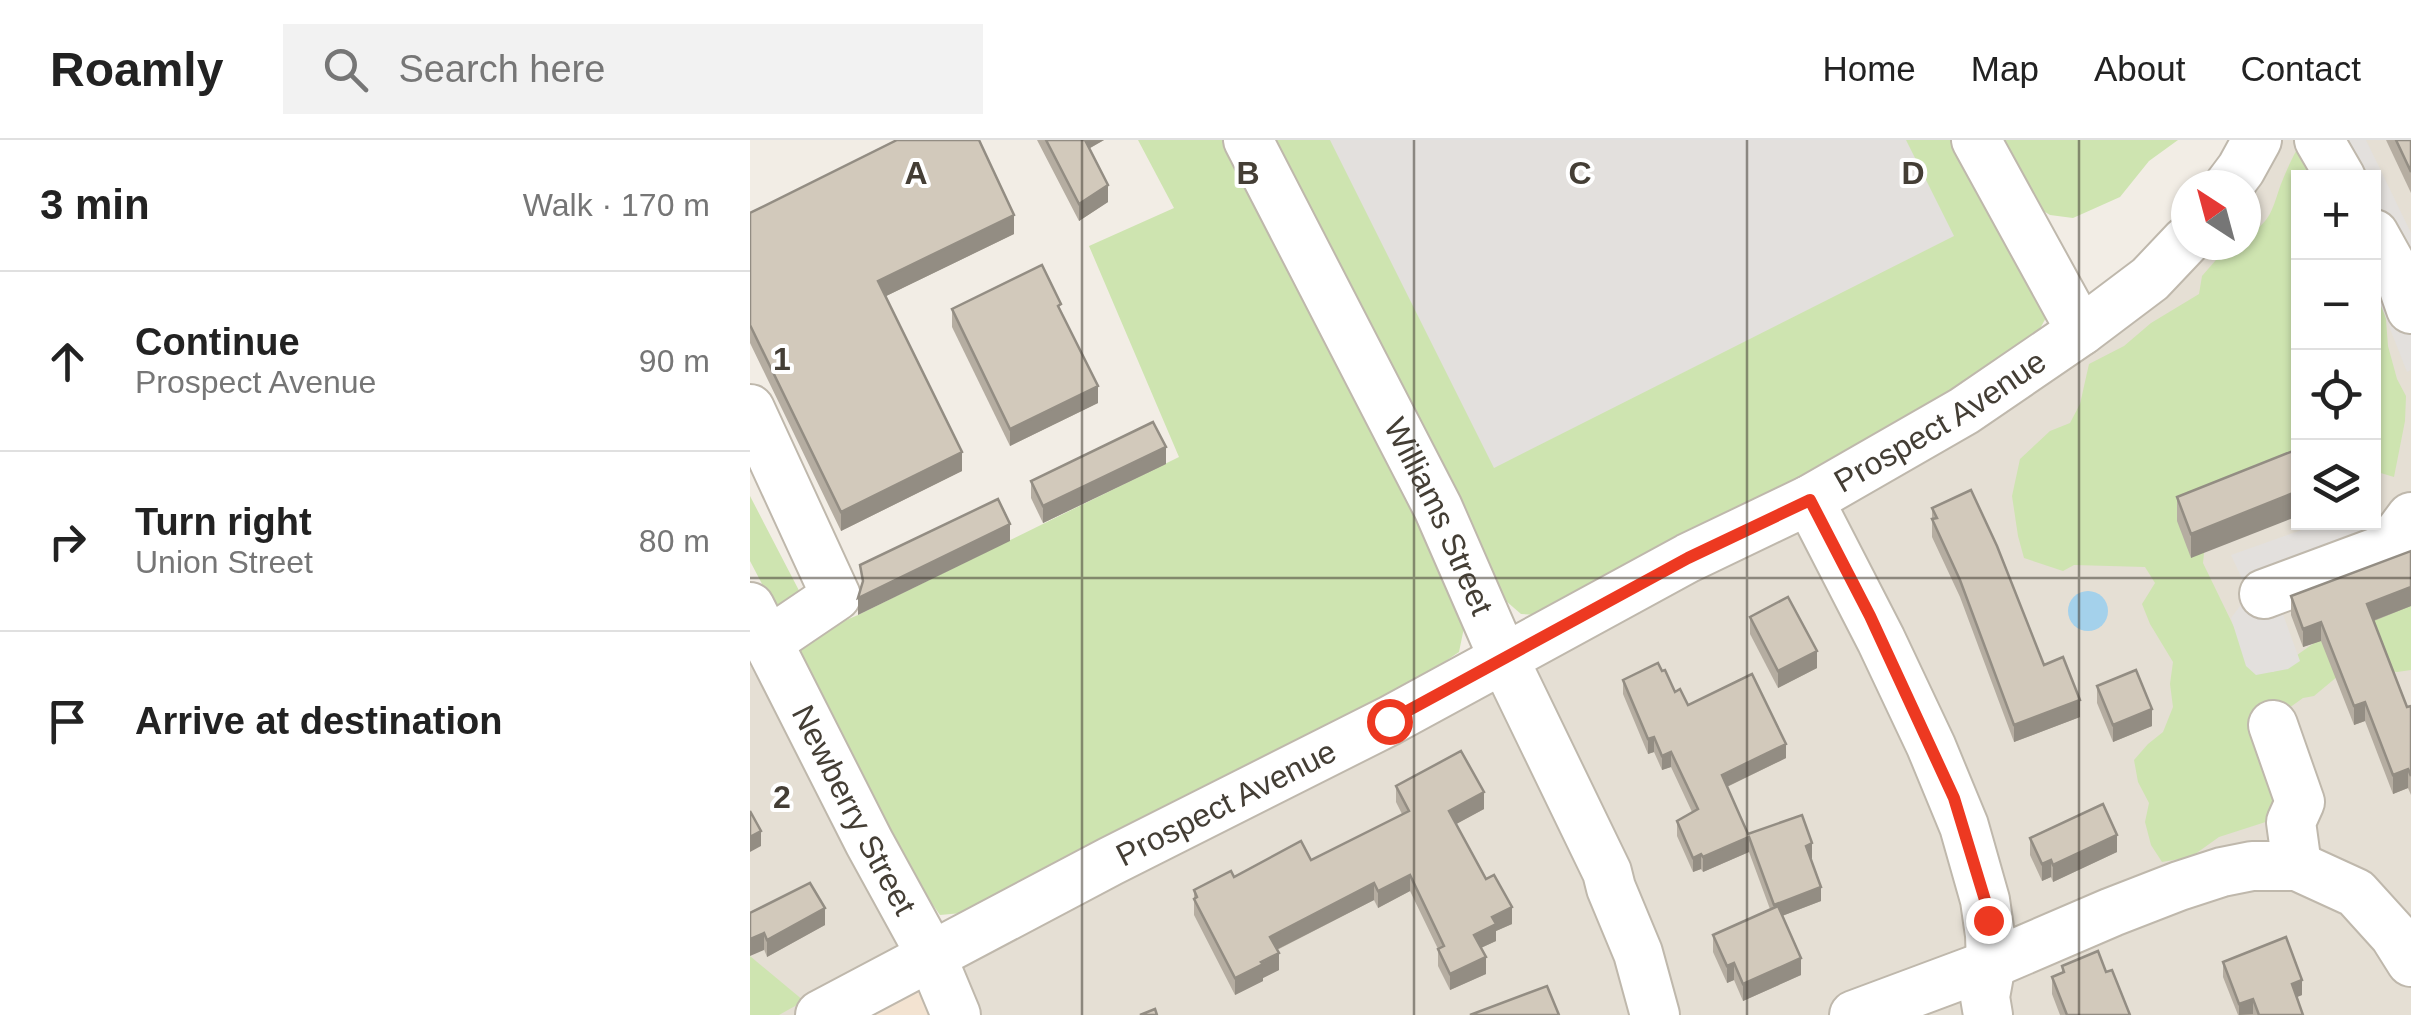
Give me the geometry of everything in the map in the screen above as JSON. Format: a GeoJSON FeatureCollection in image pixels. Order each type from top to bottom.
{"type":"FeatureCollection","features":[{"type":"Feature","properties":{"kind":"street","name":"Williams Street"},"geometry":{"type":"LineString","coordinates":[[1248,140],[1438,508],[1607,872],[1638,953],[1655,1015]]}},
{"type":"Feature","properties":{"kind":"street"},"geometry":{"type":"LineString","coordinates":[[1976,140],[2080,331]]}},
{"type":"Feature","properties":{"kind":"street"},"geometry":{"type":"LineString","coordinates":[[2240,170],[2257,140]]}},
{"type":"Feature","properties":{"kind":"street"},"geometry":{"type":"LineString","coordinates":[[2319,140],[2336,170]]}},
{"type":"Feature","properties":{"kind":"street"},"geometry":{"type":"LineString","coordinates":[[2381,247],[2411,309]]}},
{"type":"Feature","properties":{"kind":"street","name":"Prospect Avenue"},"geometry":{"type":"LineString","coordinates":[[831,1012],[930,956],[1389,721],[1688,558],[1810,500],[1964,411],[2150,279],[2171,257]]}},
{"type":"Feature","properties":{"kind":"street"},"geometry":{"type":"LineString","coordinates":[[750,409],[836,596],[757,627]]}},
{"type":"Feature","properties":{"kind":"street"},"geometry":{"type":"LineString","coordinates":[[1810,500],[1870,616],[1954,798],[1985,900],[1991,964],[1985,997],[1988,1015]]}},
{"type":"Feature","properties":{"kind":"street"},"geometry":{"type":"LineString","coordinates":[[2264,594],[2388,548],[2411,517]]}},
{"type":"Feature","properties":{"kind":"street","name":"Newberry Street"},"geometry":{"type":"LineString","coordinates":[[757,627],[930,956],[956,1015]]}},
{"type":"Feature","properties":{"kind":"street"},"geometry":{"type":"LineString","coordinates":[[2273,725],[2300,802],[2291,822],[2297,866]]}},
{"type":"Feature","properties":{"kind":"street"},"geometry":{"type":"LineString","coordinates":[[1854,1015],[2193,881],[2252,866],[2297,866],[2356,893],[2385,924],[2411,962]]}},
{"type":"Feature","properties":{"kind":"shaded area"},"geometry":{"type":"Polygon","coordinates":[[[1330,140],[1906,140],[1954,236],[1494,468],[1330,140]]]}},
{"type":"Feature","properties":{"kind":"shaded area"},"geometry":{"type":"Polygon","coordinates":[[[2257,140],[2411,140],[2411,1015],[750,1015],[750,607],[930,955],[1389,721],[2171,254],[2171,260],[2261,260],[2261,170],[2250,170],[2257,140]]]}},
{"type":"Feature","properties":{"kind":"shaded area"},"geometry":{"type":"Polygon","coordinates":[[[2317,140],[2366,140],[2381,170],[2315,170],[2317,140]]]}},
{"type":"Feature","properties":{"kind":"shaded area"},"geometry":{"type":"Polygon","coordinates":[[[2381,171],[2411,233],[2411,370],[2407,372],[2381,306],[2381,171]]]}},
{"type":"Feature","properties":{"kind":"shaded area"},"geometry":{"type":"Polygon","coordinates":[[[2301,530],[2365,530],[2381,567],[2280,606],[2300,661],[2288,669],[2256,675],[2246,666],[2231,618],[2249,594],[2231,555],[2301,530]]]}},
{"type":"Feature","properties":{"kind":"shaded area"},"geometry":{"type":"Polygon","coordinates":[[[931,955],[956,1015],[820,1015],[931,955]]]}},
{"type":"Feature","properties":{"kind":"green space"},"geometry":{"type":"Polygon","coordinates":[[[1138,140],[1226,140],[1467,613],[1459,652],[1406,688],[973,912],[940,915],[923,891],[750,561],[750,496],[820,631],[1179,457],[1089,246],[1174,208],[1138,140]]]}},
{"type":"Feature","properties":{"kind":"green space"},"geometry":{"type":"Polygon","coordinates":[[[1263,140],[1957,140],[2048,314],[2036,336],[2013,359],[1657,558],[1539,615],[1521,614],[1506,601],[1468,543],[1263,140]]]}},
{"type":"Feature","properties":{"kind":"green space"},"geometry":{"type":"Polygon","coordinates":[[[1983,140],[2178,140],[2149,161],[2120,197],[2073,218],[2050,215],[2022,198],[1983,140]]]}},
{"type":"Feature","properties":{"kind":"green space"},"geometry":{"type":"Polygon","coordinates":[[[2302,140],[2326,170],[2291,170],[2291,462],[2271,460],[2251,467],[2210,497],[2203,563],[2252,664],[2273,672],[2411,575],[2411,670],[2363,667],[2344,671],[2314,696],[2289,708],[2278,818],[2219,837],[2191,857],[2162,862],[2151,845],[2145,822],[2149,803],[2138,782],[2134,760],[2163,732],[2173,707],[2173,662],[2142,604],[2155,583],[2145,567],[2074,565],[2063,571],[2024,558],[2012,496],[2020,459],[2050,431],[2070,423],[2080,404],[2089,364],[2124,346],[2151,323],[2199,294],[2202,276],[2216,260],[2261,260],[2261,225],[2270,214],[2302,140]]]}},
{"type":"Feature","properties":{"kind":"green space"},"geometry":{"type":"Polygon","coordinates":[[[2381,295],[2388,346],[2406,396],[2394,477],[2381,473],[2381,295]]]}},
{"type":"Feature","properties":{"kind":"green space"},"geometry":{"type":"Polygon","coordinates":[[[750,956],[804,1001],[779,1015],[750,1015],[750,956]]]}},
{"type":"Feature","properties":{"kind":"water"},"geometry":{"type":"Polygon","coordinates":[[[2088,591],[2102,597],[2108,611],[2102,625],[2088,631],[2074,625],[2068,611],[2074,597],[2088,591]]]}},
{"type":"Feature","properties":{"kind":"building"},"geometry":{"type":"Polygon","coordinates":[[[897,140],[979,140],[1014,215],[878,281],[962,452],[841,512],[750,325],[750,213],[897,140]]]}},
{"type":"Feature","properties":{"kind":"building"},"geometry":{"type":"Polygon","coordinates":[[[1046,140],[1085,140],[1108,185],[1079,204],[1046,140]]]}},
{"type":"Feature","properties":{"kind":"building"},"geometry":{"type":"Polygon","coordinates":[[[2396,140],[2411,140],[2411,172],[2396,140]]]}},
{"type":"Feature","properties":{"kind":"building"},"geometry":{"type":"Polygon","coordinates":[[[1042,265],[1098,386],[1010,429],[952,309],[1042,265]]]}},
{"type":"Feature","properties":{"kind":"building"},"geometry":{"type":"Polygon","coordinates":[[[1153,422],[1166,447],[1043,506],[1031,481],[1153,422]]]}},
{"type":"Feature","properties":{"kind":"building"},"geometry":{"type":"Polygon","coordinates":[[[2291,452],[2291,494],[2191,534],[2177,497],[2291,452]]]}},
{"type":"Feature","properties":{"kind":"building"},"geometry":{"type":"Polygon","coordinates":[[[1971,490],[2044,665],[2063,657],[2080,700],[2014,725],[1960,580],[1932,519],[1937,518],[1932,508],[1971,490]]]}},
{"type":"Feature","properties":{"kind":"building"},"geometry":{"type":"Polygon","coordinates":[[[998,499],[1010,524],[858,598],[863,581],[860,565],[998,499]]]}},
{"type":"Feature","properties":{"kind":"building"},"geometry":{"type":"Polygon","coordinates":[[[2411,551],[2411,587],[2367,604],[2407,707],[2411,706],[2411,776],[2408,769],[2393,775],[2365,702],[2354,706],[2321,622],[2303,629],[2291,596],[2411,551]]]}},
{"type":"Feature","properties":{"kind":"building"},"geometry":{"type":"Polygon","coordinates":[[[1788,597],[1817,651],[1778,671],[1750,617],[1788,597]]]}},
{"type":"Feature","properties":{"kind":"building"},"geometry":{"type":"Polygon","coordinates":[[[1658,663],[1675,692],[1680,689],[1688,705],[1752,674],[1786,744],[1722,775],[1748,834],[1802,815],[1812,843],[1806,846],[1821,887],[1774,905],[1749,837],[1693,858],[1677,821],[1698,809],[1671,752],[1662,756],[1654,737],[1648,739],[1623,680],[1658,663]]]}},
{"type":"Feature","properties":{"kind":"building"},"geometry":{"type":"Polygon","coordinates":[[[2136,670],[2152,709],[2113,725],[2097,686],[2136,670]]]}},
{"type":"Feature","properties":{"kind":"building"},"geometry":{"type":"Polygon","coordinates":[[[1461,751],[1484,792],[1449,811],[1486,879],[1494,875],[1512,907],[1492,917],[1496,924],[1474,935],[1486,957],[1450,974],[1438,949],[1444,946],[1410,875],[1378,891],[1374,883],[1270,937],[1279,953],[1235,978],[1194,899],[1194,890],[1231,871],[1234,877],[1301,841],[1311,860],[1409,811],[1396,786],[1461,751]]]}},
{"type":"Feature","properties":{"kind":"building"},"geometry":{"type":"Polygon","coordinates":[[[2103,804],[2117,835],[2053,865],[2051,860],[2042,864],[2030,838],[2103,804]]]}},
{"type":"Feature","properties":{"kind":"building"},"geometry":{"type":"Polygon","coordinates":[[[750,811],[761,831],[750,837],[750,811]]]}},
{"type":"Feature","properties":{"kind":"building"},"geometry":{"type":"Polygon","coordinates":[[[810,883],[825,908],[767,940],[764,933],[750,939],[750,913],[810,883]]]}},
{"type":"Feature","properties":{"kind":"building"},"geometry":{"type":"Polygon","coordinates":[[[1778,906],[1801,958],[1743,984],[1734,963],[1727,966],[1713,935],[1778,906]]]}},
{"type":"Feature","properties":{"kind":"building"},"geometry":{"type":"Polygon","coordinates":[[[2286,937],[2302,980],[2292,984],[2303,1015],[2259,1015],[2253,999],[2239,1004],[2223,962],[2286,937]]]}},
{"type":"Feature","properties":{"kind":"building"},"geometry":{"type":"Polygon","coordinates":[[[2098,951],[2106,972],[2112,970],[2130,1015],[2067,1015],[2052,977],[2064,972],[2062,966],[2098,951]]]}},
{"type":"Feature","properties":{"kind":"building"},"geometry":{"type":"Polygon","coordinates":[[[1547,986],[1559,1015],[1470,1015],[1547,986]]]}},
{"type":"Feature","properties":{"kind":"route"},"geometry":{"type":"LineString","coordinates":[[1389,721],[1688,558],[1810,500],[1870,616],[1954,798],[1988,920]]}}]}
